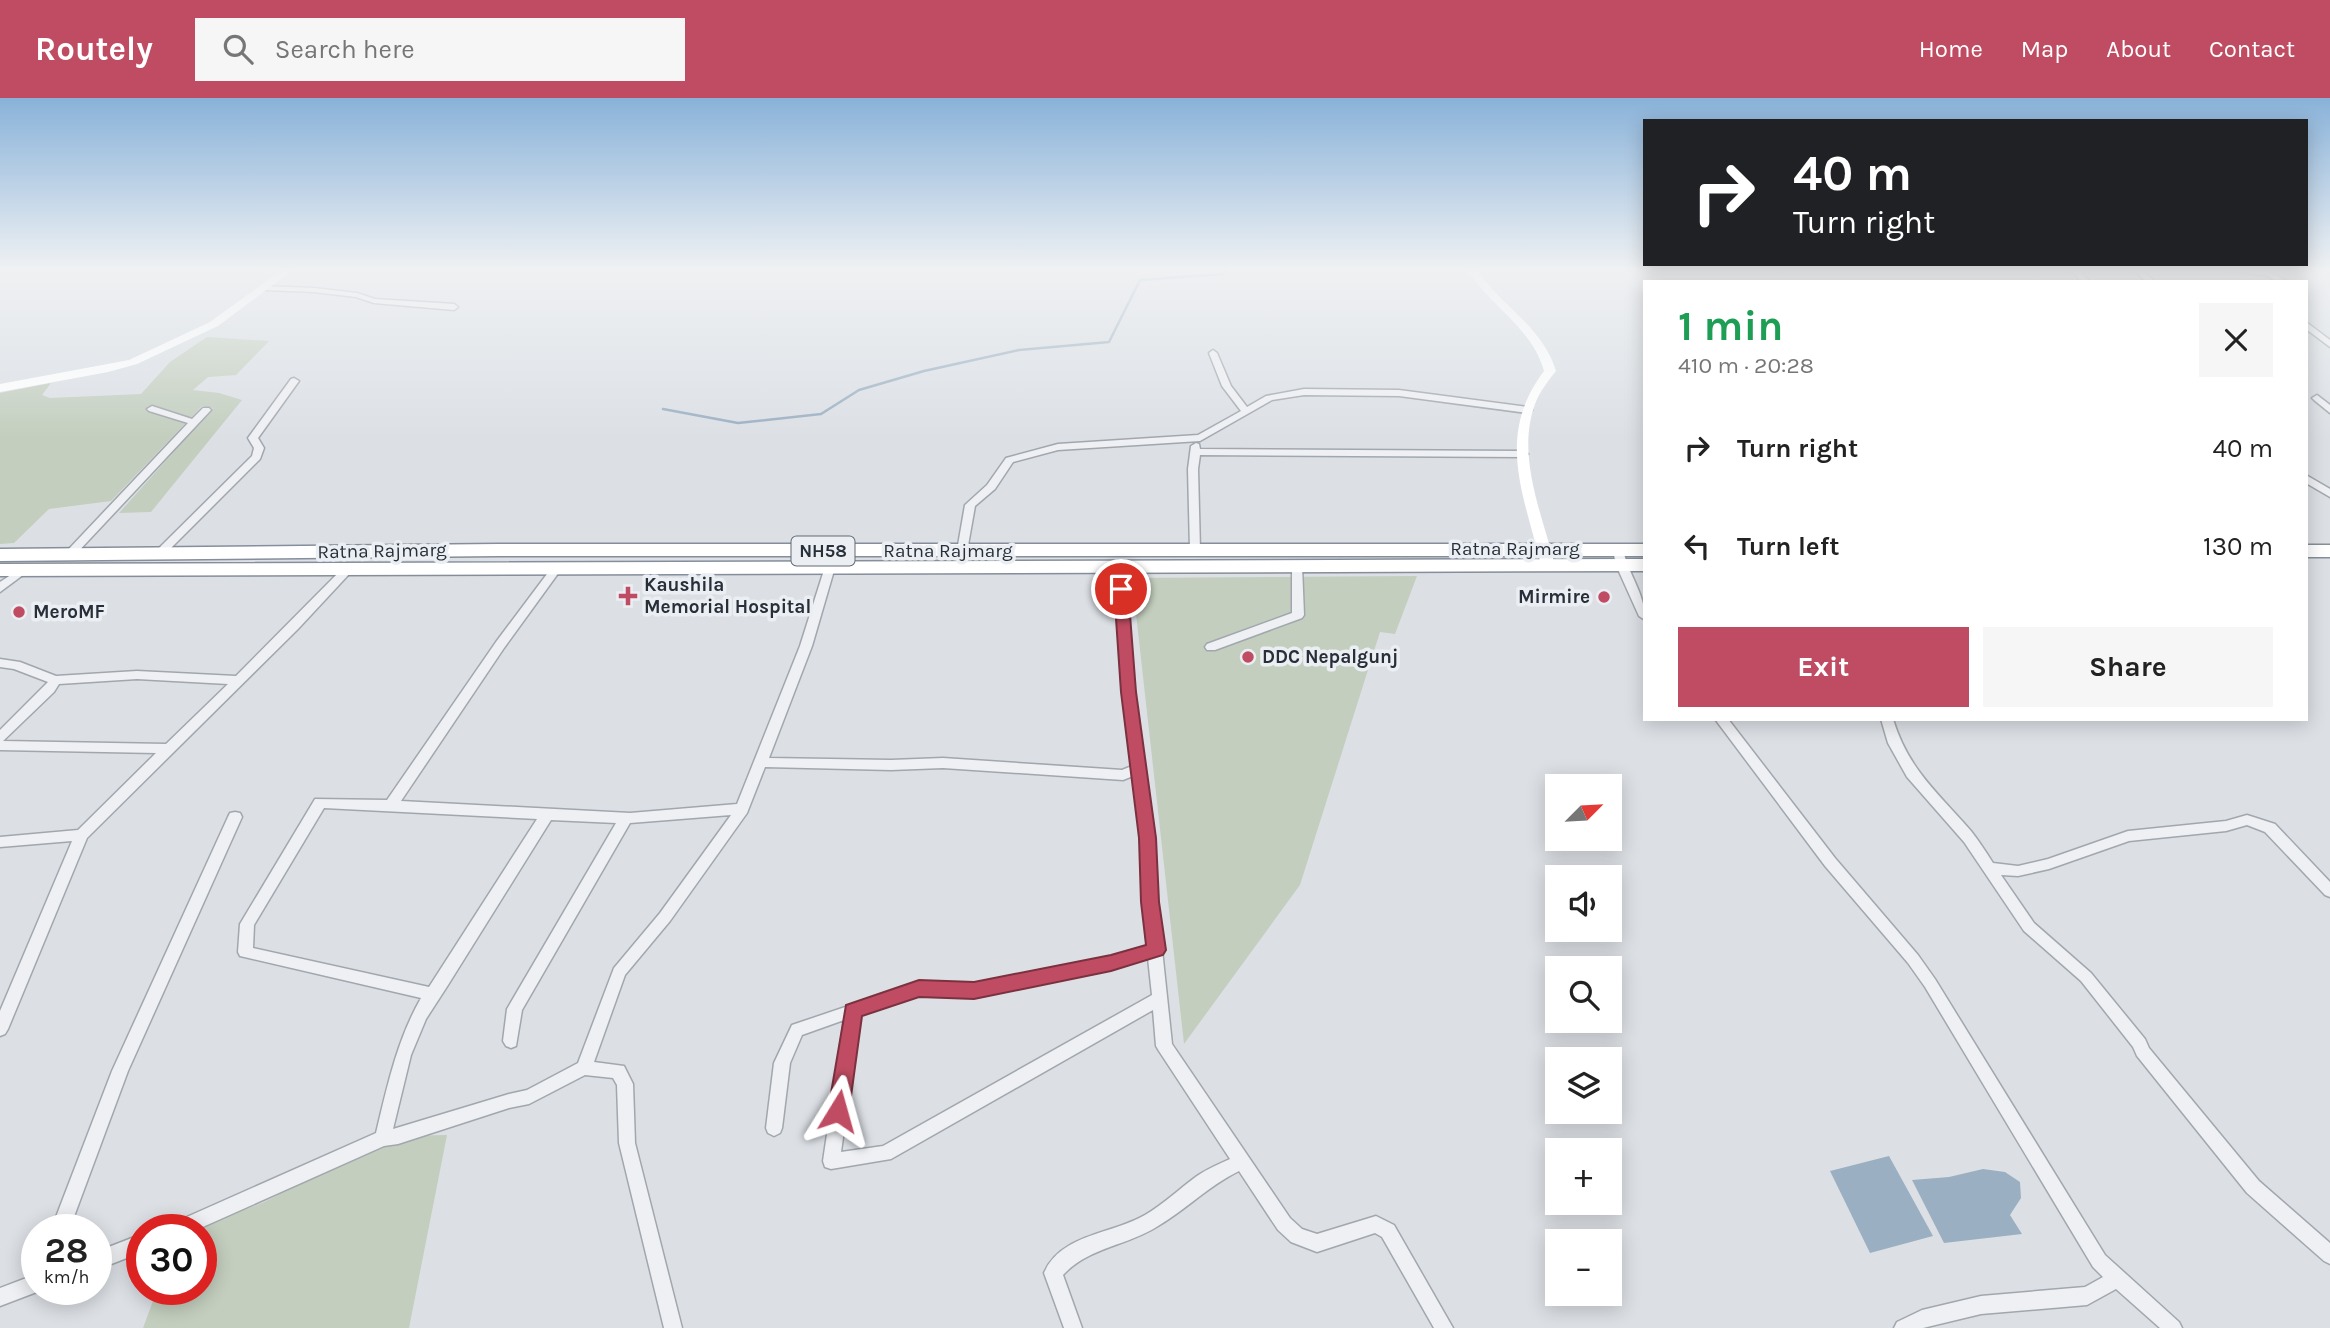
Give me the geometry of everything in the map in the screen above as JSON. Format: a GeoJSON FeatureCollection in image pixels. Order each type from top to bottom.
{"type":"FeatureCollection","features":[{"type":"Feature","properties":{"kind":"highway","name":"Ratna Rajmarg"},"geometry":{"type":"LineString","coordinates":[[0,555],[498,550],[1195,550],[1620,558],[1643,564]]}},
{"type":"Feature","properties":{"kind":"highway","name":"Ratna Rajmarg"},"geometry":{"type":"LineString","coordinates":[[1620,558],[1643,551]]}},
{"type":"Feature","properties":{"kind":"highway"},"geometry":{"type":"LineString","coordinates":[[2308,551],[2330,551]]}},
{"type":"Feature","properties":{"kind":"highway","name":"Ratna Rajmarg"},"geometry":{"type":"LineString","coordinates":[[0,570],[1297,566],[1546,557]]}},
{"type":"Feature","properties":{"kind":"highway"},"geometry":{"type":"LineString","coordinates":[[2308,566],[2330,566]]}},
{"type":"Feature","properties":{"kind":"street"},"geometry":{"type":"LineString","coordinates":[[0,388],[133,362],[213,324]]}},
{"type":"Feature","properties":{"kind":"street"},"geometry":{"type":"LineString","coordinates":[[1520,324],[1547,355],[1550,371],[1535,391],[1527,410],[1523,454],[1546,557]]}},
{"type":"Feature","properties":{"kind":"street"},"geometry":{"type":"LineString","coordinates":[[2308,326],[2330,344]]}},
{"type":"Feature","properties":{"kind":"street"},"geometry":{"type":"LineString","coordinates":[[1213,353],[1227,386],[1245,410]]}},
{"type":"Feature","properties":{"kind":"street"},"geometry":{"type":"LineString","coordinates":[[160,553],[257,457],[259,448],[253,438],[294,381]]}},
{"type":"Feature","properties":{"kind":"street"},"geometry":{"type":"LineString","coordinates":[[962,551],[970,505],[991,487],[1009,460],[1058,447],[1200,438],[1269,398],[1304,392],[1399,393],[1527,410]]}},
{"type":"Feature","properties":{"kind":"street"},"geometry":{"type":"LineString","coordinates":[[2316,398],[2330,410]]}},
{"type":"Feature","properties":{"kind":"street"},"geometry":{"type":"LineString","coordinates":[[152,409],[193,422]]}},
{"type":"Feature","properties":{"kind":"street"},"geometry":{"type":"LineString","coordinates":[[70,554],[206,410]]}},
{"type":"Feature","properties":{"kind":"street"},"geometry":{"type":"LineString","coordinates":[[1195,550],[1195,452],[1200,438]]}},
{"type":"Feature","properties":{"kind":"street"},"geometry":{"type":"LineString","coordinates":[[1195,452],[1523,454]]}},
{"type":"Feature","properties":{"kind":"street"},"geometry":{"type":"LineString","coordinates":[[2308,479],[2330,494]]}},
{"type":"Feature","properties":{"kind":"street"},"geometry":{"type":"LineString","coordinates":[[1620,558],[1643,612]]}},
{"type":"Feature","properties":{"kind":"street"},"geometry":{"type":"LineString","coordinates":[[1119,566],[1128,692],[1148,838],[1150,902],[1164,1046],[1284,1224],[1297,1236],[1317,1243],[1376,1224],[1388,1231],[1444,1328]]}},
{"type":"Feature","properties":{"kind":"street"},"geometry":{"type":"LineString","coordinates":[[1211,648],[1298,615],[1297,566]]}},
{"type":"Feature","properties":{"kind":"street"},"geometry":{"type":"LineString","coordinates":[[584,1068],[619,972],[665,917],[742,809],[806,646],[830,567]]}},
{"type":"Feature","properties":{"kind":"street"},"geometry":{"type":"LineString","coordinates":[[392,803],[500,645],[557,568]]}},
{"type":"Feature","properties":{"kind":"street"},"geometry":{"type":"LineString","coordinates":[[0,1029],[81,835],[236,680],[295,626],[348,569]]}},
{"type":"Feature","properties":{"kind":"street"},"geometry":{"type":"LineString","coordinates":[[0,588],[23,570]]}},
{"type":"Feature","properties":{"kind":"street"},"geometry":{"type":"LineString","coordinates":[[0,663],[16,665],[55,680],[137,675],[236,680]]}},
{"type":"Feature","properties":{"kind":"street"},"geometry":{"type":"LineString","coordinates":[[0,737],[55,680]]}},
{"type":"Feature","properties":{"kind":"street"},"geometry":{"type":"LineString","coordinates":[[1723,721],[1830,862],[1919,967],[2099,1261],[2174,1328]]}},
{"type":"Feature","properties":{"kind":"street"},"geometry":{"type":"LineString","coordinates":[[1888,721],[1894,743],[1912,775],[1969,838],[2029,928],[2086,977],[2140,1044],[2142,1051],[2253,1187],[2330,1255]]}},
{"type":"Feature","properties":{"kind":"street"},"geometry":{"type":"LineString","coordinates":[[0,745],[169,749]]}},
{"type":"Feature","properties":{"kind":"street"},"geometry":{"type":"LineString","coordinates":[[761,762],[891,765],[943,762],[1123,775],[1138,769]]}},
{"type":"Feature","properties":{"kind":"street"},"geometry":{"type":"LineString","coordinates":[[431,994],[245,952],[247,924],[320,803],[392,803],[626,818],[667,818],[742,809]]}},
{"type":"Feature","properties":{"kind":"street"},"geometry":{"type":"LineString","coordinates":[[383,1138],[401,1060],[431,994],[443,981],[548,813]]}},
{"type":"Feature","properties":{"kind":"street"},"geometry":{"type":"LineString","coordinates":[[66,1214],[120,1071],[235,817]]}},
{"type":"Feature","properties":{"kind":"street"},"geometry":{"type":"LineString","coordinates":[[511,1041],[515,1009],[626,818]]}},
{"type":"Feature","properties":{"kind":"street"},"geometry":{"type":"LineString","coordinates":[[1989,867],[2018,871],[2049,864],[2128,836],[2226,826],[2247,820],[2270,828],[2330,891]]}},
{"type":"Feature","properties":{"kind":"street"},"geometry":{"type":"LineString","coordinates":[[0,842],[81,835]]}},
{"type":"Feature","properties":{"kind":"street"},"geometry":{"type":"LineString","coordinates":[[774,1128],[782,1063],[797,1030],[919,988],[974,990],[1111,963],[1156,950]]}},
{"type":"Feature","properties":{"kind":"street"},"geometry":{"type":"LineString","coordinates":[[853,1011],[831,1161],[885,1153],[1158,999]]}},
{"type":"Feature","properties":{"kind":"street"},"geometry":{"type":"LineString","coordinates":[[213,1214],[383,1138],[398,1136],[529,1097],[584,1068],[618,1072],[625,1084],[628,1143],[673,1328]]}},
{"type":"Feature","properties":{"kind":"street"},"geometry":{"type":"LineString","coordinates":[[1073,1328],[1053,1272],[1066,1256],[1108,1236],[1141,1226],[1168,1210],[1210,1177],[1241,1162]]}},
{"type":"Feature","properties":{"kind":"street"},"geometry":{"type":"LineString","coordinates":[[1903,1328],[1922,1319],[1981,1305],[2087,1296],[2118,1278]]}},
{"type":"Feature","properties":{"kind":"street"},"geometry":{"type":"LineString","coordinates":[[0,1297],[21,1289]]}},
{"type":"Feature","properties":{"kind":"green space"},"geometry":{"type":"Polygon","coordinates":[[[207,337],[269,341],[236,375],[208,377],[193,390],[219,393],[242,400],[151,512],[119,513],[213,408],[202,406],[111,501],[49,509],[14,543],[0,544],[0,393],[51,383],[42,395],[50,398],[141,394],[170,362],[207,337]]]}},
{"type":"Feature","properties":{"kind":"green space"},"geometry":{"type":"Polygon","coordinates":[[[1417,576],[1395,634],[1380,632],[1300,885],[1184,1044],[1132,578],[1417,576]]]}},
{"type":"Feature","properties":{"kind":"green space"},"geometry":{"type":"Polygon","coordinates":[[[447,1135],[409,1328],[143,1328],[151,1305],[217,1305],[217,1219],[262,1203],[398,1136],[447,1135]]]}},
{"type":"Feature","properties":{"kind":"water"},"geometry":{"type":"Polygon","coordinates":[[[1889,1156],[1933,1236],[1870,1253],[1830,1171],[1889,1156]]]}},
{"type":"Feature","properties":{"kind":"water"},"geometry":{"type":"Polygon","coordinates":[[[1983,1169],[2005,1172],[2020,1182],[2021,1198],[2010,1215],[2022,1234],[1944,1243],[1912,1180],[1949,1177],[1983,1169]]]}},
{"type":"Feature","properties":{"kind":"waterway"},"geometry":{"type":"LineString","coordinates":[[663,409],[738,423],[821,414],[859,390],[924,371],[1019,350],[1109,342],[1118,324]]}},
{"type":"Feature","properties":{"kind":"place","name":"Kaushila Memorial Hospital"},"geometry":{"type":"Point","coordinates":[628,596]}},
{"type":"Feature","properties":{"kind":"place","name":"Mirmire"},"geometry":{"type":"Point","coordinates":[1604,597]}},
{"type":"Feature","properties":{"kind":"place","name":"MeroMF"},"geometry":{"type":"Point","coordinates":[19,612]}},
{"type":"Feature","properties":{"kind":"place","name":"DDC Nepalgunj"},"geometry":{"type":"Point","coordinates":[1248,657]}},
{"type":"Feature","properties":{"kind":"route"},"geometry":{"type":"LineString","coordinates":[[838,1111],[853,1011],[919,988],[974,990],[1111,963],[1156,950],[1150,902],[1148,838],[1128,692],[1121,589]]}}]}
